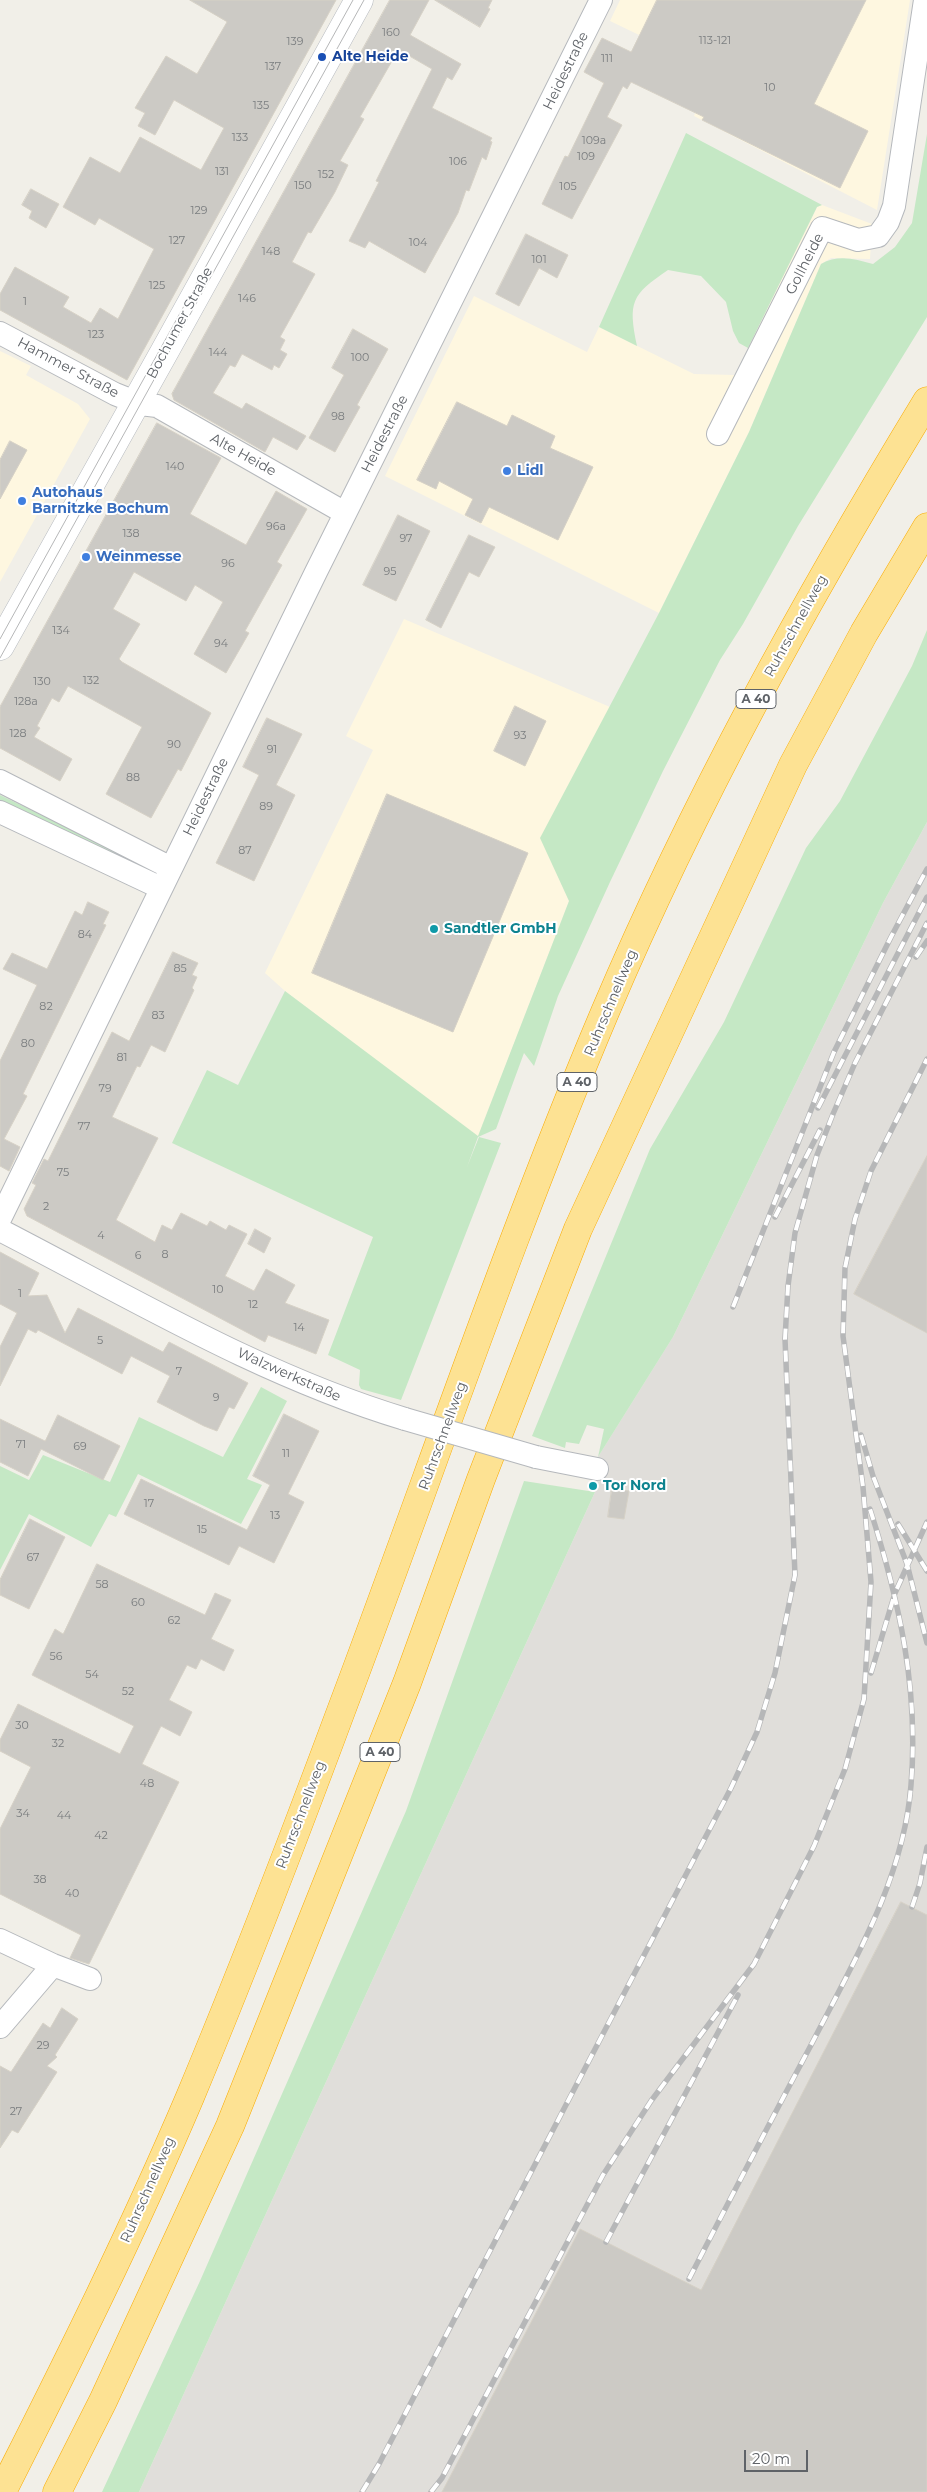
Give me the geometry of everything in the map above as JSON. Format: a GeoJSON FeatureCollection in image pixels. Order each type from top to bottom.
{"type":"FeatureCollection","features":[{"type":"Feature","properties":{"kind":"highway","name":"Ruhrschnellweg"},"geometry":{"type":"LineString","coordinates":[[2,2492],[124,2244],[194,2088],[338,1722],[546,1156],[607,1008],[688,830],[746,716],[870,494],[927,401]]}},
{"type":"Feature","properties":{"kind":"highway","name":"A 40"},"geometry":{"type":"LineString","coordinates":[[57,2492],[103,2401],[230,2126],[407,1683],[481,1479],[578,1229],[793,765],[864,633],[927,527]]}},
{"type":"Feature","properties":{"kind":"main road","name":"Bochumer Straße"},"geometry":{"type":"LineString","coordinates":[[0,646],[137,403],[208,271],[359,0]]}},
{"type":"Feature","properties":{"kind":"street","name":"Heidestraße"},"geometry":{"type":"LineString","coordinates":[[0,1218],[345,513],[601,0]]}},
{"type":"Feature","properties":{"kind":"street","name":"Gollheide"},"geometry":{"type":"LineString","coordinates":[[718,434],[822,228],[858,240],[878,236],[888,222],[894,206],[925,0]]}},
{"type":"Feature","properties":{"kind":"street","name":"Hammer Straße"},"geometry":{"type":"LineString","coordinates":[[0,332],[137,403]]}},
{"type":"Feature","properties":{"kind":"street","name":"Alte Heide"},"geometry":{"type":"LineString","coordinates":[[137,403],[157,406],[345,513]]}},
{"type":"Feature","properties":{"kind":"street"},"geometry":{"type":"LineString","coordinates":[[0,781],[171,868]]}},
{"type":"Feature","properties":{"kind":"street"},"geometry":{"type":"LineString","coordinates":[[0,812],[161,888]]}},
{"type":"Feature","properties":{"kind":"street","name":"Walzwerkstraße"},"geometry":{"type":"LineString","coordinates":[[0,1230],[280,1374],[350,1401],[536,1458],[597,1469]]}},
{"type":"Feature","properties":{"kind":"street"},"geometry":{"type":"LineString","coordinates":[[0,1940],[52,1965],[90,1978]]}},
{"type":"Feature","properties":{"kind":"street"},"geometry":{"type":"LineString","coordinates":[[0,2027],[52,1965]]}},
{"type":"Feature","properties":{"kind":"shaded area"},"geometry":{"type":"Polygon","coordinates":[[[620,0],[910,0],[877,210],[694,116],[712,70],[610,21],[620,0]]]}},
{"type":"Feature","properties":{"kind":"shaded area"},"geometry":{"type":"Polygon","coordinates":[[[822,205],[872,224],[870,259],[831,258],[821,264],[749,432],[659,613],[385,476],[474,296],[587,352],[599,327],[694,374],[735,375],[817,207],[822,205]]]}},
{"type":"Feature","properties":{"kind":"shaded area","name":"Autohaus Barnitzke Bochum"},"geometry":{"type":"Polygon","coordinates":[[[0,351],[31,366],[26,375],[78,404],[90,419],[0,582],[0,351]]]}},
{"type":"Feature","properties":{"kind":"shaded area"},"geometry":{"type":"Polygon","coordinates":[[[404,619],[610,707],[541,838],[569,901],[478,1137],[285,991],[265,973],[373,750],[346,736],[404,619]]]}},
{"type":"Feature","properties":{"kind":"shaded area"},"geometry":{"type":"Polygon","coordinates":[[[927,822],[927,2492],[139,2492],[595,1492],[598,1457],[673,1337],[883,903],[927,822]]]}},
{"type":"Feature","properties":{"kind":"green space"},"geometry":{"type":"Polygon","coordinates":[[[686,133],[822,205],[817,207],[748,348],[739,343],[733,331],[726,302],[701,276],[668,270],[646,286],[635,301],[633,319],[637,346],[599,327],[686,133]]]}},
{"type":"Feature","properties":{"kind":"green space"},"geometry":{"type":"Polygon","coordinates":[[[927,134],[927,317],[798,526],[743,624],[720,660],[663,771],[610,882],[558,996],[534,1066],[524,1053],[496,1129],[478,1137],[467,1167],[479,1137],[501,1143],[401,1400],[361,1389],[359,1385],[360,1370],[328,1355],[373,1237],[172,1143],[207,1070],[238,1085],[285,991],[478,1136],[569,901],[540,838],[659,613],[749,432],[821,264],[840,258],[873,264],[895,247],[912,223],[927,134]]]}},
{"type":"Feature","properties":{"kind":"green space"},"geometry":{"type":"Polygon","coordinates":[[[927,630],[927,822],[883,903],[673,1337],[598,1457],[604,1429],[587,1425],[579,1444],[566,1442],[565,1448],[532,1436],[650,1149],[724,1022],[806,848],[840,801],[912,666],[927,630]]]}},
{"type":"Feature","properties":{"kind":"green space"},"geometry":{"type":"Polygon","coordinates":[[[0,795],[135,860],[134,864],[0,802],[0,795]]]}},
{"type":"Feature","properties":{"kind":"green space"},"geometry":{"type":"Polygon","coordinates":[[[261,1387],[287,1401],[247,1479],[262,1485],[241,1524],[138,1474],[116,1517],[109,1514],[91,1547],[29,1514],[0,1570],[0,1466],[29,1480],[43,1455],[110,1482],[139,1417],[223,1457],[261,1387]]]}},
{"type":"Feature","properties":{"kind":"green space"},"geometry":{"type":"Polygon","coordinates":[[[524,1481],[595,1492],[139,2492],[102,2492],[200,2281],[406,1811],[524,1481]]]}},
{"type":"Feature","properties":{"kind":"building"},"geometry":{"type":"Polygon","coordinates":[[[190,0],[336,0],[127,380],[0,310],[0,294],[15,267],[69,297],[63,307],[91,323],[100,308],[118,319],[154,249],[99,218],[95,225],[63,207],[90,157],[120,173],[140,137],[201,170],[224,128],[174,100],[155,135],[138,126],[145,113],[135,108],[166,56],[197,74],[227,22],[190,0]]]}},
{"type":"Feature","properties":{"kind":"building"},"geometry":{"type":"Polygon","coordinates":[[[390,0],[429,0],[410,35],[461,64],[452,80],[447,77],[432,108],[492,138],[490,141],[492,142],[486,160],[482,157],[469,191],[466,190],[458,213],[425,273],[369,241],[365,248],[349,241],[379,182],[376,181],[432,69],[399,50],[360,117],[364,119],[340,161],[348,165],[335,192],[311,233],[308,232],[292,262],[315,274],[280,337],[285,340],[280,350],[287,354],[279,368],[274,365],[272,370],[242,354],[235,367],[230,365],[213,393],[242,409],[246,403],[306,436],[297,450],[273,437],[265,452],[174,400],[172,394],[390,0]]]}},
{"type":"Feature","properties":{"kind":"building"},"geometry":{"type":"Polygon","coordinates":[[[435,0],[492,0],[488,8],[490,9],[480,27],[435,0]]]}},
{"type":"Feature","properties":{"kind":"building"},"geometry":{"type":"Polygon","coordinates":[[[657,0],[866,0],[814,104],[868,131],[840,188],[702,120],[704,117],[631,82],[627,89],[623,86],[607,117],[622,125],[572,219],[542,204],[565,156],[568,157],[604,83],[584,72],[602,38],[631,52],[657,0]]]}},
{"type":"Feature","properties":{"kind":"building"},"geometry":{"type":"Polygon","coordinates":[[[31,189],[59,204],[46,228],[29,218],[32,211],[22,205],[31,189]]]}},
{"type":"Feature","properties":{"kind":"building"},"geometry":{"type":"Polygon","coordinates":[[[526,234],[568,255],[557,278],[539,268],[519,306],[496,294],[526,234]]]}},
{"type":"Feature","properties":{"kind":"building"},"geometry":{"type":"Polygon","coordinates":[[[353,329],[388,349],[357,405],[360,407],[335,452],[309,438],[344,375],[332,368],[353,329]]]}},
{"type":"Feature","properties":{"kind":"building","name":"Lidl"},"geometry":{"type":"Polygon","coordinates":[[[457,402],[507,426],[512,415],[555,436],[550,448],[593,467],[558,540],[489,507],[481,523],[465,515],[473,499],[439,481],[436,489],[417,480],[457,402]]]}},
{"type":"Feature","properties":{"kind":"building"},"geometry":{"type":"Polygon","coordinates":[[[157,423],[221,458],[190,514],[246,545],[276,491],[307,509],[277,562],[282,565],[245,631],[249,633],[226,673],[194,654],[223,602],[195,585],[186,601],[134,572],[113,609],[140,624],[119,659],[211,713],[181,771],[178,769],[151,818],[106,794],[142,727],[68,686],[59,702],[52,698],[37,726],[40,728],[34,737],[72,759],[60,781],[0,748],[0,707],[157,423]]]}},
{"type":"Feature","properties":{"kind":"building"},"geometry":{"type":"Polygon","coordinates":[[[10,441],[27,450],[0,499],[0,460],[10,441]]]}},
{"type":"Feature","properties":{"kind":"building"},"geometry":{"type":"Polygon","coordinates":[[[398,515],[430,531],[396,601],[363,585],[398,515]]]}},
{"type":"Feature","properties":{"kind":"building"},"geometry":{"type":"Polygon","coordinates":[[[469,535],[495,547],[479,577],[469,572],[441,628],[426,620],[469,535]]]}},
{"type":"Feature","properties":{"kind":"building"},"geometry":{"type":"Polygon","coordinates":[[[515,706],[546,721],[525,766],[494,751],[515,706]]]}},
{"type":"Feature","properties":{"kind":"building"},"geometry":{"type":"Polygon","coordinates":[[[267,718],[302,734],[276,785],[295,795],[254,881],[216,863],[259,775],[243,767],[267,718]]]}},
{"type":"Feature","properties":{"kind":"building","name":"Sandtler GmbH"},"geometry":{"type":"Polygon","coordinates":[[[387,794],[528,853],[453,1032],[312,973],[387,794]]]}},
{"type":"Feature","properties":{"kind":"building"},"geometry":{"type":"Polygon","coordinates":[[[88,902],[109,912],[103,924],[106,925],[23,1094],[27,1096],[4,1139],[20,1147],[9,1171],[0,1166],[0,1061],[37,985],[3,969],[12,953],[47,969],[75,911],[82,915],[88,902]]]}},
{"type":"Feature","properties":{"kind":"building"},"geometry":{"type":"Polygon","coordinates":[[[173,952],[198,963],[192,975],[197,977],[192,988],[194,990],[165,1052],[151,1045],[140,1067],[137,1066],[112,1117],[158,1138],[116,1220],[155,1242],[162,1225],[172,1230],[181,1213],[207,1226],[210,1221],[226,1230],[229,1225],[247,1234],[225,1276],[254,1291],[266,1269],[295,1285],[285,1303],[329,1320],[316,1354],[268,1335],[265,1342],[27,1216],[24,1209],[36,1185],[32,1183],[44,1159],[48,1161],[112,1032],[129,1041],[173,952]]]}},
{"type":"Feature","properties":{"kind":"building"},"geometry":{"type":"Polygon","coordinates":[[[927,1156],[927,1333],[854,1294],[927,1156]]]}},
{"type":"Feature","properties":{"kind":"building"},"geometry":{"type":"Polygon","coordinates":[[[255,1229],[271,1238],[264,1253],[248,1244],[255,1229]]]}},
{"type":"Feature","properties":{"kind":"building"},"geometry":{"type":"Polygon","coordinates":[[[0,1252],[39,1273],[28,1296],[47,1295],[65,1333],[78,1308],[163,1352],[169,1342],[248,1383],[234,1409],[229,1407],[217,1431],[204,1426],[157,1402],[170,1376],[131,1356],[122,1374],[38,1330],[36,1333],[28,1329],[0,1386],[0,1347],[17,1313],[0,1304],[0,1252]]]}},
{"type":"Feature","properties":{"kind":"building"},"geometry":{"type":"Polygon","coordinates":[[[284,1414],[319,1431],[288,1494],[304,1502],[274,1563],[239,1546],[229,1565],[124,1514],[141,1479],[247,1530],[270,1485],[253,1476],[284,1414]]]}},
{"type":"Feature","properties":{"kind":"building"},"geometry":{"type":"Polygon","coordinates":[[[58,1415],[120,1446],[103,1480],[41,1449],[28,1476],[0,1462],[0,1419],[45,1441],[58,1415]]]}},
{"type":"Feature","properties":{"kind":"building"},"geometry":{"type":"Polygon","coordinates":[[[612,1489],[629,1491],[624,1519],[608,1517],[612,1489]]]}},
{"type":"Feature","properties":{"kind":"building"},"geometry":{"type":"Polygon","coordinates":[[[30,1519],[65,1537],[29,1609],[0,1595],[0,1580],[30,1519]]]}},
{"type":"Feature","properties":{"kind":"building"},"geometry":{"type":"Polygon","coordinates":[[[97,1564],[205,1615],[215,1593],[231,1600],[211,1639],[234,1650],[224,1671],[201,1659],[196,1669],[187,1665],[169,1700],[192,1712],[180,1736],[161,1726],[142,1764],[179,1782],[89,1964],[70,1958],[81,1935],[0,1894],[0,1829],[31,1767],[0,1751],[0,1740],[18,1704],[120,1754],[134,1726],[32,1675],[55,1629],[63,1634],[97,1564]]]}},
{"type":"Feature","properties":{"kind":"building"},"geometry":{"type":"Polygon","coordinates":[[[901,1902],[927,1915],[927,2492],[442,2492],[580,2229],[701,2290],[901,1902]]]}},
{"type":"Feature","properties":{"kind":"building"},"geometry":{"type":"Polygon","coordinates":[[[62,2008],[78,2019],[55,2055],[57,2057],[47,2066],[57,2072],[18,2133],[12,2130],[0,2148],[0,2066],[11,2072],[43,2023],[50,2028],[62,2008]]]}},
{"type":"Feature","properties":{"kind":"tram line"},"geometry":{"type":"LineString","coordinates":[[0,639],[353,0]]}},
{"type":"Feature","properties":{"kind":"tram line"},"geometry":{"type":"LineString","coordinates":[[0,658],[364,0]]}},
{"type":"Feature","properties":{"kind":"railway"},"geometry":{"type":"LineString","coordinates":[[733,1307],[834,1052],[927,869]]}},
{"type":"Feature","properties":{"kind":"railway"},"geometry":{"type":"LineString","coordinates":[[818,1108],[927,897]]}},
{"type":"Feature","properties":{"kind":"railway"},"geometry":{"type":"LineString","coordinates":[[362,2492],[379,2464],[731,1788],[757,1732],[775,1673],[795,1575],[785,1339],[788,1286],[795,1233],[817,1155],[833,1114],[855,1063],[927,923]]}},
{"type":"Feature","properties":{"kind":"railway"},"geometry":{"type":"LineString","coordinates":[[916,957],[927,941]]}},
{"type":"Feature","properties":{"kind":"railway"},"geometry":{"type":"LineString","coordinates":[[431,2492],[442,2478],[603,2175],[651,2101],[754,1964],[814,1846],[845,1769],[864,1699],[871,1582],[863,1487],[843,1336],[845,1268],[855,1219],[871,1171],[927,1059]]}},
{"type":"Feature","properties":{"kind":"railway"},"geometry":{"type":"LineString","coordinates":[[775,1217],[820,1130]]}},
{"type":"Feature","properties":{"kind":"railway"},"geometry":{"type":"LineString","coordinates":[[861,1435],[873,1476],[907,1564],[927,1643]]}},
{"type":"Feature","properties":{"kind":"railway"},"geometry":{"type":"LineString","coordinates":[[689,2279],[859,1953],[887,1888],[906,1820],[911,1785],[913,1749],[909,1679],[898,1611],[870,1509]]}},
{"type":"Feature","properties":{"kind":"railway"},"geometry":{"type":"LineString","coordinates":[[871,1673],[895,1593],[927,1522]]}},
{"type":"Feature","properties":{"kind":"railway"},"geometry":{"type":"LineString","coordinates":[[898,1524],[927,1571]]}},
{"type":"Feature","properties":{"kind":"railway"},"geometry":{"type":"LineString","coordinates":[[912,1907],[920,1883],[927,1847]]}},
{"type":"Feature","properties":{"kind":"railway"},"geometry":{"type":"LineString","coordinates":[[606,2242],[738,1995]]}},
{"type":"Feature","properties":{"kind":"place","name":"Alte Heide"},"geometry":{"type":"Point","coordinates":[322,57]}},
{"type":"Feature","properties":{"kind":"place","name":"Lidl"},"geometry":{"type":"Point","coordinates":[507,471]}},
{"type":"Feature","properties":{"kind":"place","name":"Autohaus Barnitzke Bochum"},"geometry":{"type":"Point","coordinates":[22,501]}},
{"type":"Feature","properties":{"kind":"place","name":"Weinmesse"},"geometry":{"type":"Point","coordinates":[86,557]}},
{"type":"Feature","properties":{"kind":"place","name":"Sandtler GmbH"},"geometry":{"type":"Point","coordinates":[434,929]}},
{"type":"Feature","properties":{"kind":"place","name":"Tor Nord"},"geometry":{"type":"Point","coordinates":[593,1486]}}]}
